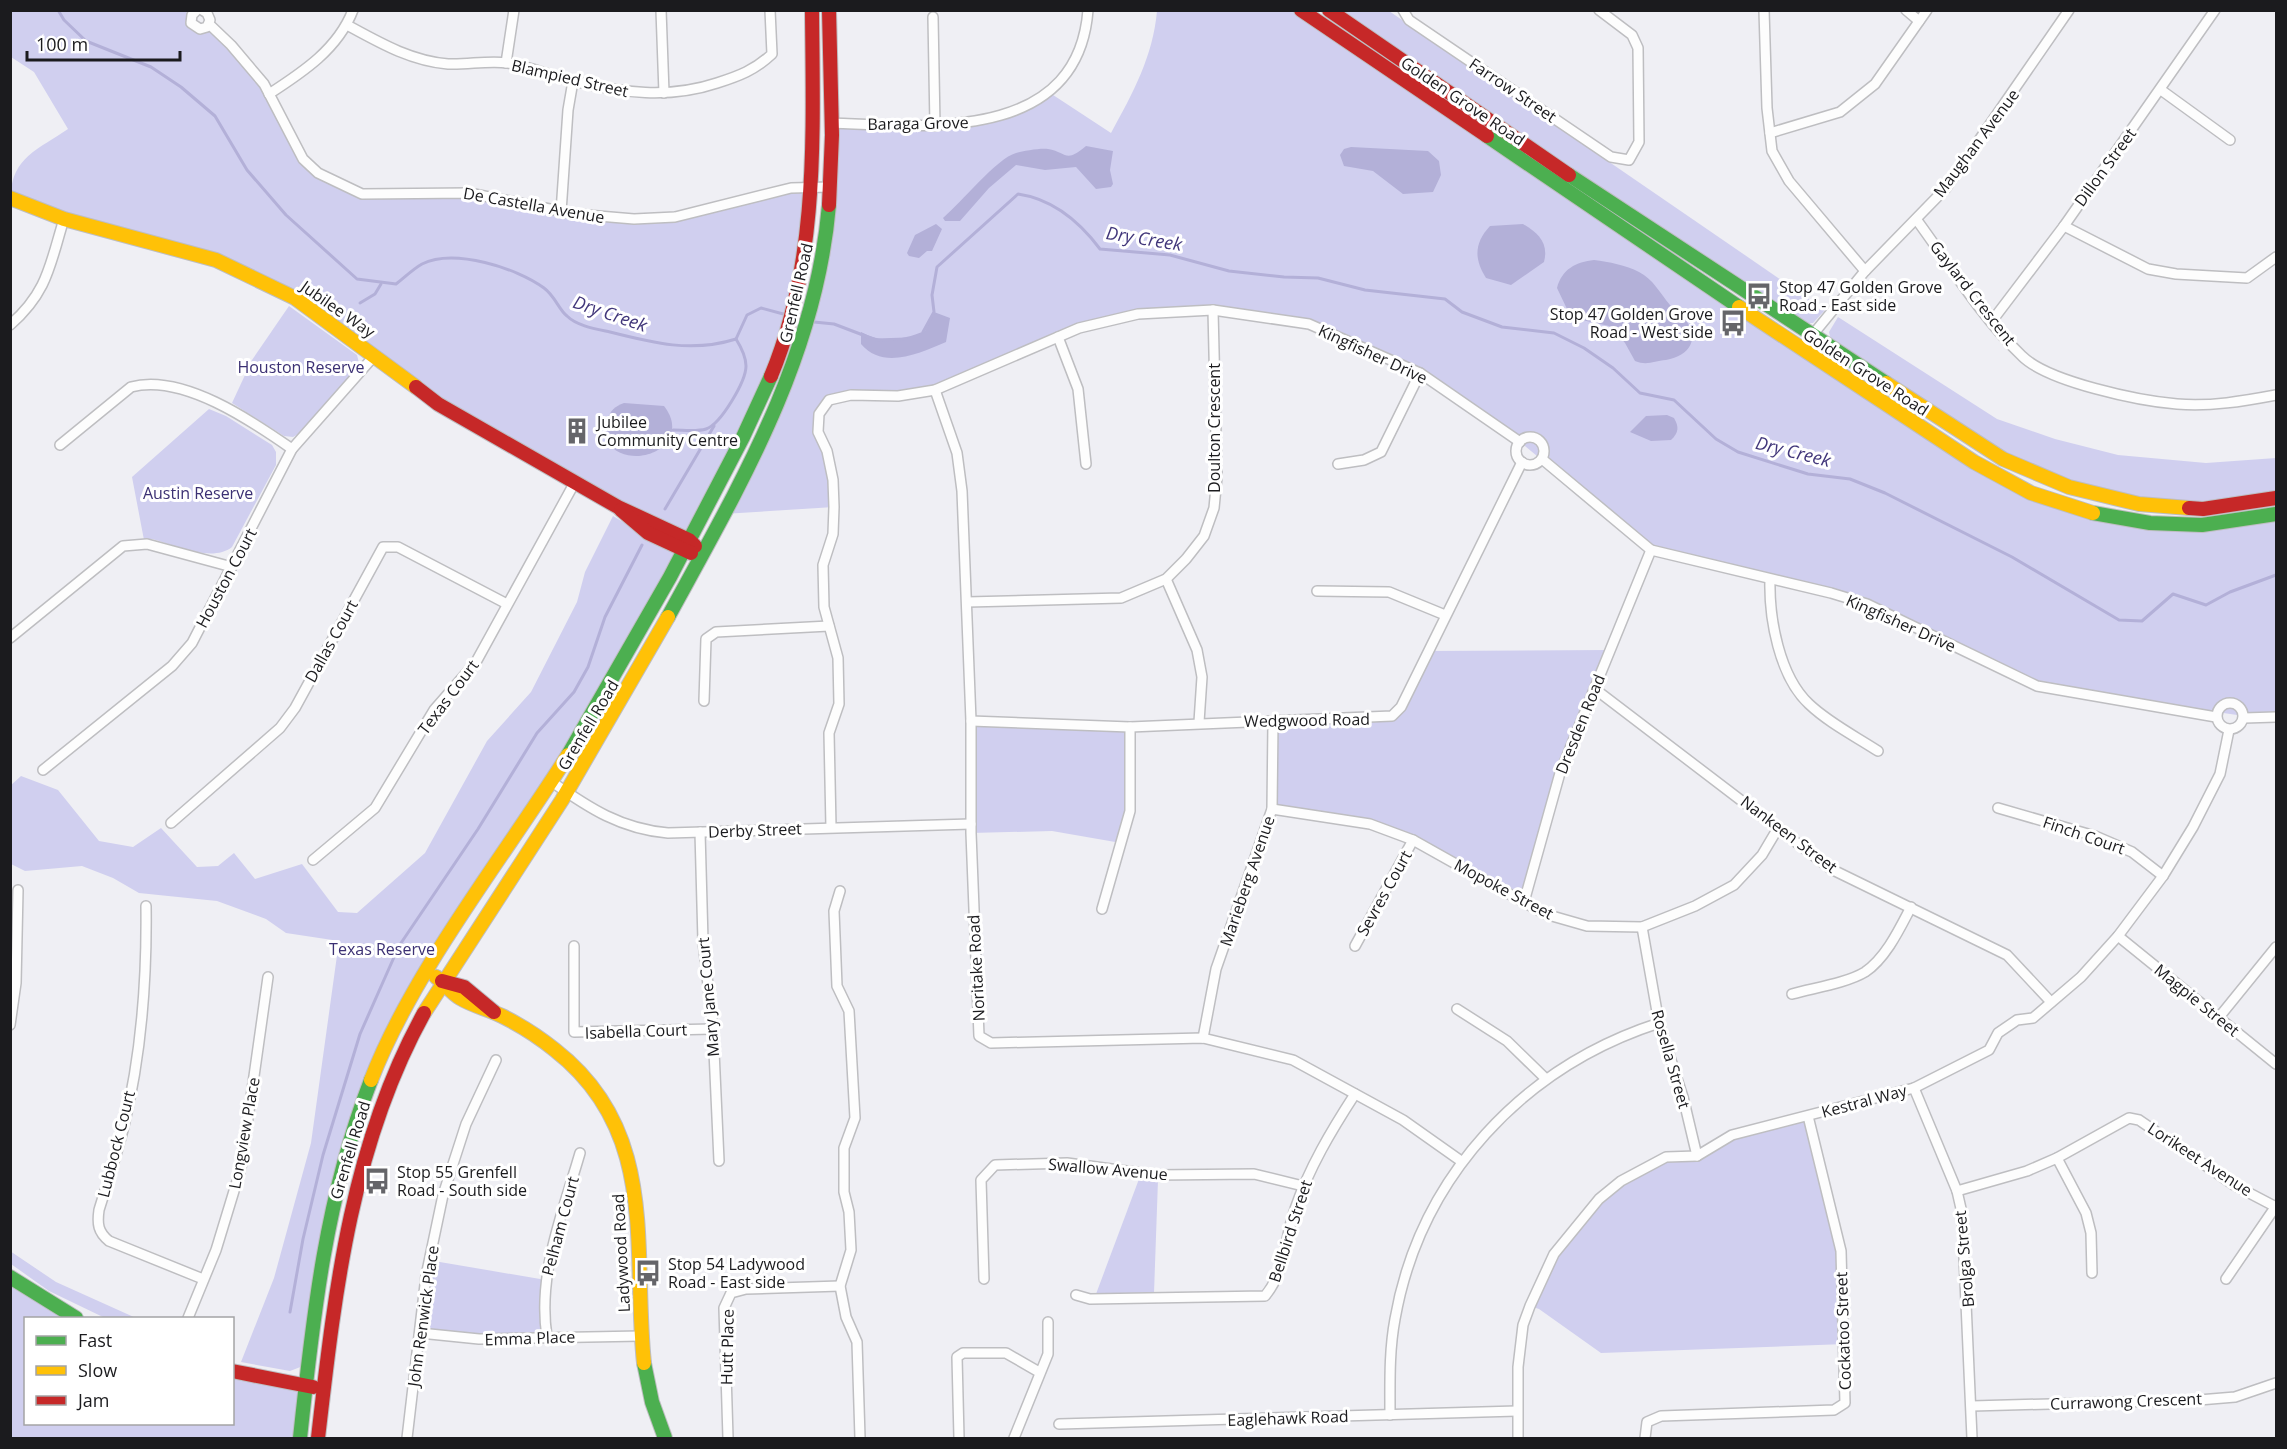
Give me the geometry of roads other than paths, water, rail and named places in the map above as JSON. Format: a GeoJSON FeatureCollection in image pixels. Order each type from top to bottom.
{"type":"FeatureCollection","features":[{"type":"Feature","properties":{"kind":"main road","name":"Grenfell Road"},"geometry":{"type":"LineString","coordinates":[[300,1438],[324,1240],[342,1164],[374,1073],[427,971],[552,782],[644,626],[760,401],[788,328],[806,244],[811,187],[812,10]]}},
{"type":"Feature","properties":{"kind":"main road","name":"Grenfell Road"},"geometry":{"type":"LineString","coordinates":[[318,1438],[339,1264],[362,1161],[396,1068],[421,1015],[567,793],[635,679],[769,428],[803,340],[823,259],[830,187],[832,123],[829,10]]}},
{"type":"Feature","properties":{"kind":"main road","name":"Golden Grove Road"},"geometry":{"type":"LineString","coordinates":[[1301,10],[1801,349],[1974,462],[2031,494],[2087,512],[2150,523],[2202,525],[2277,514]]}},
{"type":"Feature","properties":{"kind":"main road","name":"Golden Grove Road"},"geometry":{"type":"LineString","coordinates":[[1329,10],[1651,231],[2003,459],[2069,487],[2139,504],[2203,509],[2277,498]]}},
{"type":"Feature","properties":{"kind":"main road","name":"Jubilee Way"},"geometry":{"type":"LineString","coordinates":[[10,198],[64,219],[216,260],[295,298],[375,355],[438,404],[618,507],[636,525],[686,545],[702,555]]}},
{"type":"Feature","properties":{"kind":"main road","name":"Ladywood Road"},"geometry":{"type":"LineString","coordinates":[[427,971],[442,981],[449,992],[477,1008],[494,1012],[538,1037],[571,1063],[602,1103],[628,1154],[638,1206],[641,1336],[655,1418],[665,1438]]}},
{"type":"Feature","properties":{"kind":"main road"},"geometry":{"type":"LineString","coordinates":[[10,1277],[74,1317]]}},
{"type":"Feature","properties":{"kind":"main road"},"geometry":{"type":"LineString","coordinates":[[234,1371],[324,1389]]}},
{"type":"Feature","properties":{"kind":"street"},"geometry":{"type":"LineString","coordinates":[[269,94],[320,58],[347,25],[353,10]]}},
{"type":"Feature","properties":{"kind":"street"},"geometry":{"type":"LineString","coordinates":[[506,63],[514,10]]}},
{"type":"Feature","properties":{"kind":"street"},"geometry":{"type":"LineString","coordinates":[[661,10],[664,93]]}},
{"type":"Feature","properties":{"kind":"street","name":"Blampied Street"},"geometry":{"type":"LineString","coordinates":[[347,25],[398,52],[423,59],[448,64],[506,63],[630,93],[664,93],[698,89],[747,74],[760,65],[772,54],[770,10]]}},
{"type":"Feature","properties":{"kind":"street","name":"Baraga Grove"},"geometry":{"type":"LineString","coordinates":[[832,123],[935,126],[979,122],[1017,112],[1036,100],[1061,79],[1074,61],[1085,38],[1088,10]]}},
{"type":"Feature","properties":{"kind":"street","name":"Farrow Street"},"geometry":{"type":"LineString","coordinates":[[1403,10],[1409,20],[1611,157],[1629,160],[1639,142],[1638,48],[1632,35],[1599,10]]}},
{"type":"Feature","properties":{"kind":"street"},"geometry":{"type":"LineString","coordinates":[[1764,10],[1767,108],[1772,151],[1789,181],[1865,271]]}},
{"type":"Feature","properties":{"kind":"street"},"geometry":{"type":"LineString","coordinates":[[1906,10],[1919,21]]}},
{"type":"Feature","properties":{"kind":"street"},"geometry":{"type":"LineString","coordinates":[[1770,133],[1840,112],[1875,84],[1927,10]]}},
{"type":"Feature","properties":{"kind":"street","name":"Maughan Avenue"},"geometry":{"type":"LineString","coordinates":[[1801,349],[1865,271],[1946,188],[2069,10]]}},
{"type":"Feature","properties":{"kind":"street","name":"Dillon Street"},"geometry":{"type":"LineString","coordinates":[[1992,321],[2064,226],[2215,10]]}},
{"type":"Feature","properties":{"kind":"street"},"geometry":{"type":"LineString","coordinates":[[199,11],[209,15],[209,24],[200,29],[193,26],[191,19],[199,11]]}},
{"type":"Feature","properties":{"kind":"street"},"geometry":{"type":"LineString","coordinates":[[933,17],[935,126]]}},
{"type":"Feature","properties":{"kind":"street","name":"De Castella Avenue"},"geometry":{"type":"LineString","coordinates":[[209,24],[248,64],[269,94],[303,159],[318,173],[351,189],[372,194],[469,193],[561,212],[606,218],[663,218],[719,207],[775,192],[830,187]]}},
{"type":"Feature","properties":{"kind":"street"},"geometry":{"type":"LineString","coordinates":[[561,212],[568,110],[573,81]]}},
{"type":"Feature","properties":{"kind":"street"},"geometry":{"type":"LineString","coordinates":[[2161,90],[2230,140]]}},
{"type":"Feature","properties":{"kind":"street"},"geometry":{"type":"LineString","coordinates":[[10,325],[30,307],[40,293],[64,219]]}},
{"type":"Feature","properties":{"kind":"street","name":"Gaylard Crescent"},"geometry":{"type":"LineString","coordinates":[[1916,219],[1992,321],[2024,358],[2052,376],[2097,388],[2177,404],[2227,403],[2277,395]]}},
{"type":"Feature","properties":{"kind":"street"},"geometry":{"type":"LineString","coordinates":[[2064,226],[2148,270],[2247,278],[2277,257]]}},
{"type":"Feature","properties":{"kind":"street","name":"Kingfisher Drive"},"geometry":{"type":"LineString","coordinates":[[831,827],[829,733],[839,704],[838,658],[824,607],[823,565],[833,534],[833,480],[827,451],[818,432],[819,414],[829,400],[851,395],[898,396],[935,390],[1079,328],[1138,314],[1214,310],[1310,324],[1420,373],[1520,441]]}},
{"type":"Feature","properties":{"kind":"street","name":"Doulton Crescent"},"geometry":{"type":"LineString","coordinates":[[967,602],[1120,598],[1166,579],[1204,536],[1214,508],[1217,477],[1214,310]]}},
{"type":"Feature","properties":{"kind":"street"},"geometry":{"type":"LineString","coordinates":[[1058,337],[1078,389],[1086,464]]}},
{"type":"Feature","properties":{"kind":"street","name":"Houston Court"},"geometry":{"type":"LineString","coordinates":[[43,770],[172,666],[192,643],[292,449],[375,355]]}},
{"type":"Feature","properties":{"kind":"street"},"geometry":{"type":"LineString","coordinates":[[1338,464],[1364,459],[1381,452],[1420,373]]}},
{"type":"Feature","properties":{"kind":"street"},"geometry":{"type":"LineString","coordinates":[[60,445],[131,387],[146,383],[159,384],[190,393],[231,410],[292,449]]}},
{"type":"Feature","properties":{"kind":"street","name":"Noritake Road"},"geometry":{"type":"LineString","coordinates":[[935,390],[957,453],[962,491],[971,721],[971,824],[979,1036],[991,1043],[1203,1038],[1293,1060],[1403,1120],[1461,1161]]}},
{"type":"Feature","properties":{"kind":"street"},"geometry":{"type":"LineString","coordinates":[[1528,437],[1537,438],[1544,445],[1542,459],[1535,464],[1522,462],[1517,454],[1520,441],[1528,437]]}},
{"type":"Feature","properties":{"kind":"street","name":"Kingfisher Drive"},"geometry":{"type":"LineString","coordinates":[[1542,459],[1651,550],[1831,593],[1867,604],[2037,686],[2216,717]]}},
{"type":"Feature","properties":{"kind":"street","name":"Wedgwood Road"},"geometry":{"type":"LineString","coordinates":[[971,721],[1130,727],[1199,722],[1273,722],[1392,717],[1401,707],[1522,462]]}},
{"type":"Feature","properties":{"kind":"street","name":"Texas Court"},"geometry":{"type":"LineString","coordinates":[[313,860],[375,808],[434,710],[476,662],[575,482]]}},
{"type":"Feature","properties":{"kind":"street"},"geometry":{"type":"LineString","coordinates":[[10,638],[123,546],[147,544],[232,567]]}},
{"type":"Feature","properties":{"kind":"street","name":"Dallas Court"},"geometry":{"type":"LineString","coordinates":[[171,823],[280,728],[295,708],[383,547],[398,547],[507,604]]}},
{"type":"Feature","properties":{"kind":"street","name":"Dresden Road"},"geometry":{"type":"LineString","coordinates":[[1524,902],[1560,773],[1651,550]]}},
{"type":"Feature","properties":{"kind":"street"},"geometry":{"type":"LineString","coordinates":[[1166,579],[1197,650],[1202,677],[1199,722]]}},
{"type":"Feature","properties":{"kind":"street"},"geometry":{"type":"LineString","coordinates":[[1770,580],[1769,609],[1785,667],[1790,676],[1807,702],[1814,708],[1878,751]]}},
{"type":"Feature","properties":{"kind":"street"},"geometry":{"type":"LineString","coordinates":[[1317,591],[1389,592],[1445,615]]}},
{"type":"Feature","properties":{"kind":"street"},"geometry":{"type":"LineString","coordinates":[[704,701],[706,639],[716,632],[829,626]]}},
{"type":"Feature","properties":{"kind":"street","name":"Nankeen Street"},"geometry":{"type":"LineString","coordinates":[[1595,689],[1831,869],[2007,955],[2051,1002]]}},
{"type":"Feature","properties":{"kind":"street"},"geometry":{"type":"LineString","coordinates":[[2230,702],[2240,706],[2244,718],[2239,726],[2229,730],[2220,725],[2216,717],[2220,706],[2230,702]]}},
{"type":"Feature","properties":{"kind":"street"},"geometry":{"type":"LineString","coordinates":[[2244,718],[2277,717]]}},
{"type":"Feature","properties":{"kind":"street","name":"Marieberg Avenue"},"geometry":{"type":"LineString","coordinates":[[1203,1038],[1216,969],[1272,809],[1273,722]]}},
{"type":"Feature","properties":{"kind":"street"},"geometry":{"type":"LineString","coordinates":[[1102,909],[1130,811],[1130,727]]}},
{"type":"Feature","properties":{"kind":"street","name":"Kestral Way"},"geometry":{"type":"LineString","coordinates":[[1518,1438],[1518,1367],[1523,1325],[1554,1254],[1599,1199],[1621,1181],[1666,1157],[1697,1156],[1732,1135],[1914,1088],[1989,1050],[1998,1034],[2017,1020],[2033,1018],[2081,977],[2118,936],[2163,876],[2220,774],[2229,730]]}},
{"type":"Feature","properties":{"kind":"street","name":"Derby Street"},"geometry":{"type":"LineString","coordinates":[[552,782],[589,808],[630,827],[668,833],[971,824]]}},
{"type":"Feature","properties":{"kind":"street","name":"Finch Court"},"geometry":{"type":"LineString","coordinates":[[1998,808],[2095,836],[2132,852],[2163,876]]}},
{"type":"Feature","properties":{"kind":"street","name":"Mopoke Street"},"geometry":{"type":"LineString","coordinates":[[1272,809],[1370,824],[1413,840],[1545,914],[1587,926],[1642,927],[1695,906],[1734,885],[1762,855],[1778,828]]}},
{"type":"Feature","properties":{"kind":"street","name":"Mary Jane Court"},"geometry":{"type":"LineString","coordinates":[[700,832],[703,941],[713,1029],[719,1161]]}},
{"type":"Feature","properties":{"kind":"street","name":"Sevres Court"},"geometry":{"type":"LineString","coordinates":[[1355,946],[1413,840]]}},
{"type":"Feature","properties":{"kind":"street"},"geometry":{"type":"LineString","coordinates":[[10,1025],[16,983],[13,935],[18,890]]}},
{"type":"Feature","properties":{"kind":"street"},"geometry":{"type":"LineString","coordinates":[[840,891],[834,911],[837,987],[849,1011],[855,1118],[844,1148],[844,1192],[849,1212],[851,1250],[840,1286],[846,1317],[857,1342],[860,1438]]}},
{"type":"Feature","properties":{"kind":"street","name":"Lubbock Court"},"geometry":{"type":"LineString","coordinates":[[146,906],[147,959],[131,1087],[123,1130],[99,1210],[97,1224],[101,1234],[109,1242],[203,1279]]}},
{"type":"Feature","properties":{"kind":"street"},"geometry":{"type":"LineString","coordinates":[[1792,994],[1863,973],[1873,965],[1896,935],[1911,907]]}},
{"type":"Feature","properties":{"kind":"street","name":"Rosella Street"},"geometry":{"type":"LineString","coordinates":[[1642,927],[1659,1023],[1683,1097],[1697,1156]]}},
{"type":"Feature","properties":{"kind":"street","name":"Magpie Street"},"geometry":{"type":"LineString","coordinates":[[2118,936],[2277,1064]]}},
{"type":"Feature","properties":{"kind":"street","name":"Isabella Court"},"geometry":{"type":"LineString","coordinates":[[574,946],[574,1032],[713,1029]]}},
{"type":"Feature","properties":{"kind":"street"},"geometry":{"type":"LineString","coordinates":[[2220,1016],[2277,947]]}},
{"type":"Feature","properties":{"kind":"street","name":"Longview Place"},"geometry":{"type":"LineString","coordinates":[[188,1317],[216,1250],[240,1168],[268,977]]}},
{"type":"Feature","properties":{"kind":"street"},"geometry":{"type":"LineString","coordinates":[[1457,1009],[1507,1041],[1546,1079]]}},
{"type":"Feature","properties":{"kind":"street"},"geometry":{"type":"LineString","coordinates":[[1390,1414],[1390,1353],[1403,1284],[1416,1244],[1434,1204],[1461,1161],[1505,1113],[1546,1079],[1624,1034],[1659,1023]]}},
{"type":"Feature","properties":{"kind":"street","name":"John Renwick Place"},"geometry":{"type":"LineString","coordinates":[[407,1438],[426,1270],[443,1195],[466,1124],[496,1060]]}},
{"type":"Feature","properties":{"kind":"street","name":"Brolga Street"},"geometry":{"type":"LineString","coordinates":[[1914,1088],[1957,1191],[1964,1233],[1972,1438]]}},
{"type":"Feature","properties":{"kind":"street","name":"Bellbird Street"},"geometry":{"type":"LineString","coordinates":[[1076,1295],[1090,1299],[1265,1296],[1277,1282],[1293,1212],[1313,1163],[1355,1094]]}},
{"type":"Feature","properties":{"kind":"street","name":"Cockatoo Street"},"geometry":{"type":"LineString","coordinates":[[1645,1438],[1647,1422],[1661,1416],[1834,1410],[1845,1403],[1841,1251],[1808,1116]]}},
{"type":"Feature","properties":{"kind":"street","name":"Lorikeet Avenue"},"geometry":{"type":"LineString","coordinates":[[1957,1191],[2027,1171],[2058,1158],[2122,1120],[2139,1120],[2234,1185],[2276,1207]]}},
{"type":"Feature","properties":{"kind":"street","name":"Pelham Court"},"geometry":{"type":"LineString","coordinates":[[547,1337],[544,1318],[546,1280],[580,1153]]}},
{"type":"Feature","properties":{"kind":"street"},"geometry":{"type":"LineString","coordinates":[[2058,1158],[2086,1213],[2091,1233],[2092,1273]]}},
{"type":"Feature","properties":{"kind":"street","name":"Swallow Avenue"},"geometry":{"type":"LineString","coordinates":[[984,1279],[981,1180],[995,1165],[1067,1163],[1156,1175],[1254,1174],[1303,1186]]}},
{"type":"Feature","properties":{"kind":"street"},"geometry":{"type":"LineString","coordinates":[[2226,1278],[2276,1207]]}},
{"type":"Feature","properties":{"kind":"street","name":"Hutt Place"},"geometry":{"type":"LineString","coordinates":[[728,1438],[724,1308],[731,1293],[746,1289],[840,1286]]}},
{"type":"Feature","properties":{"kind":"street"},"geometry":{"type":"LineString","coordinates":[[1014,1438],[1048,1354],[1048,1322]]}},
{"type":"Feature","properties":{"kind":"street","name":"Emma Place"},"geometry":{"type":"LineString","coordinates":[[420,1333],[479,1340],[641,1336]]}},
{"type":"Feature","properties":{"kind":"street"},"geometry":{"type":"LineString","coordinates":[[959,1438],[957,1357],[963,1353],[1006,1353],[1039,1372]]}},
{"type":"Feature","properties":{"kind":"street","name":"Currawong Crescent"},"geometry":{"type":"LineString","coordinates":[[1972,1406],[2199,1400],[2235,1397],[2277,1383]]}},
{"type":"Feature","properties":{"kind":"street","name":"Eaglehawk Road"},"geometry":{"type":"LineString","coordinates":[[1059,1424],[1517,1411]]}},
{"type":"Feature","properties":{"kind":"waterway","name":"Dry Creek"},"geometry":{"type":"LineString","coordinates":[[58,10],[64,20],[86,41],[151,67],[181,87],[215,116],[247,170],[286,215],[357,279],[396,284],[422,264],[435,260],[451,258],[485,262],[518,274],[544,288],[564,313],[581,325],[673,345],[704,345],[736,339],[747,315],[761,308],[787,315]]}},
{"type":"Feature","properties":{"kind":"waterway","name":"Dry Creek"},"geometry":{"type":"LineString","coordinates":[[923,332],[934,312],[932,295],[937,267],[1018,194],[1054,206],[1083,229],[1100,249],[1170,255],[1229,271],[1318,278],[1365,290],[1445,299],[1462,312],[1502,327],[1554,333],[1584,348],[1613,368],[1640,393],[1674,400],[1716,439],[1738,452],[1808,474],[1850,479],[1885,493],[2012,557],[2119,620],[2142,621],[2173,594],[2206,605],[2230,592],[2276,575]]}},
{"type":"Feature","properties":{"kind":"waterway"},"geometry":{"type":"LineString","coordinates":[[360,303],[375,294],[381,284]]}},
{"type":"Feature","properties":{"kind":"waterway","name":"Dry Creek"},"geometry":{"type":"LineString","coordinates":[[814,322],[834,324],[876,340],[906,339]]}},
{"type":"Feature","properties":{"kind":"waterway"},"geometry":{"type":"LineString","coordinates":[[673,430],[706,429],[719,419],[732,401],[742,381],[746,366],[744,355],[736,339]]}},
{"type":"Feature","properties":{"kind":"waterway"},"geometry":{"type":"LineString","coordinates":[[665,509],[714,426]]}},
{"type":"Feature","properties":{"kind":"waterway"},"geometry":{"type":"LineString","coordinates":[[290,1312],[303,1239],[323,1155],[360,1034],[399,946],[478,829],[537,733],[574,692],[588,667],[605,617],[642,545]]}},
{"type":"Feature","properties":{"kind":"place","name":"Stop 47 Golden Grove Road - East side"},"geometry":{"type":"Point","coordinates":[1759,296]}},
{"type":"Feature","properties":{"kind":"place","name":"Stop 47 Golden Grove Road - West side"},"geometry":{"type":"Point","coordinates":[1733,323]}},
{"type":"Feature","properties":{"kind":"place","name":"Jubilee Community Centre"},"geometry":{"type":"Point","coordinates":[577,431]}},
{"type":"Feature","properties":{"kind":"place","name":"Stop 55 Grenfell Road - South side"},"geometry":{"type":"Point","coordinates":[377,1181]}},
{"type":"Feature","properties":{"kind":"place","name":"Stop 54 Ladywood Road - East side"},"geometry":{"type":"Point","coordinates":[648,1273]}},
{"type":"Feature","properties":{"kind":"park label","name":"Houston Reserve"},"geometry":{"type":"Point","coordinates":[301,367]}},
{"type":"Feature","properties":{"kind":"park label","name":"Austin Reserve"},"geometry":{"type":"Point","coordinates":[198,493]}},
{"type":"Feature","properties":{"kind":"park label","name":"Texas Reserve"},"geometry":{"type":"Point","coordinates":[382,949]}}]}
